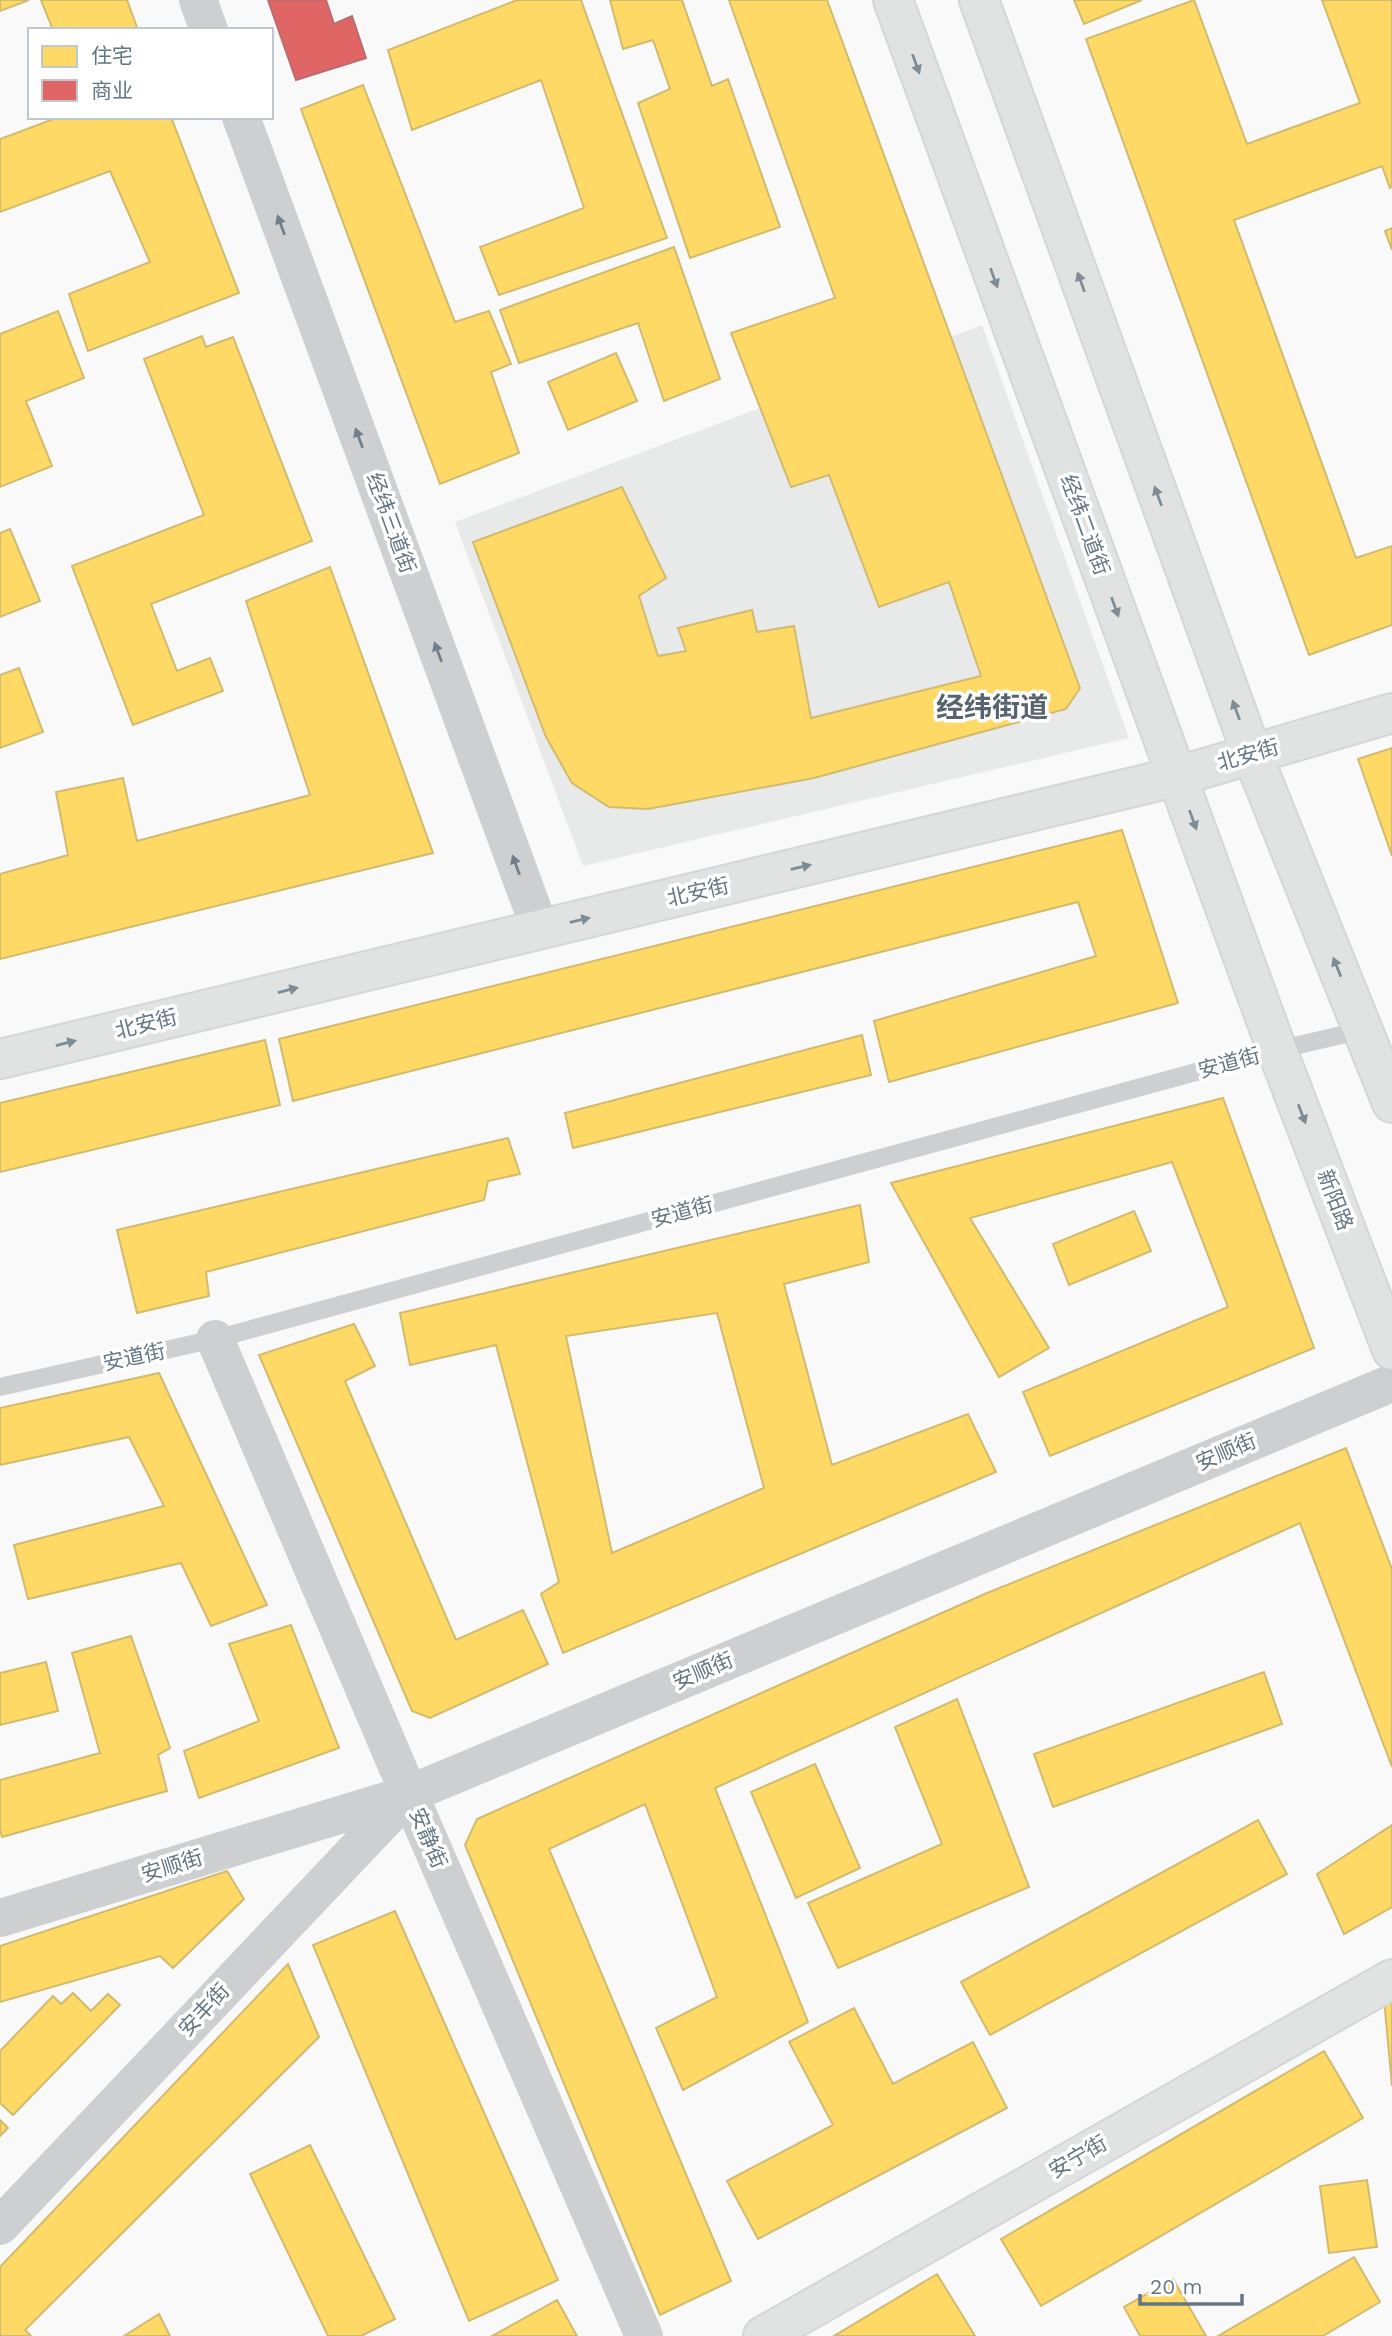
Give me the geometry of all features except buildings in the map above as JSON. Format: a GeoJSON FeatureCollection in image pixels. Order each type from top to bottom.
{"type":"FeatureCollection","features":[{"type":"Feature","properties":{"kind":"main road","name":"经纬二道街"},"geometry":{"type":"LineString","coordinates":[[893,0],[1277,1050]]}},
{"type":"Feature","properties":{"kind":"main road"},"geometry":{"type":"LineString","coordinates":[[979,0],[1252,754],[1392,1103]]}},
{"type":"Feature","properties":{"kind":"main road","name":"北安街"},"geometry":{"type":"LineString","coordinates":[[0,1059],[1177,776],[1392,713]]}},
{"type":"Feature","properties":{"kind":"main road","name":"新阳路"},"geometry":{"type":"LineString","coordinates":[[1277,1050],[1392,1350]]}},
{"type":"Feature","properties":{"kind":"main road","name":"安宁街"},"geometry":{"type":"LineString","coordinates":[[763,2336],[1392,1979]]}},
{"type":"Feature","properties":{"kind":"street"},"geometry":{"type":"LineString","coordinates":[[198,0],[208,28]]}},
{"type":"Feature","properties":{"kind":"street","name":"经纬三道街"},"geometry":{"type":"LineString","coordinates":[[242,119],[540,929]]}},
{"type":"Feature","properties":{"kind":"street","name":"安静街"},"geometry":{"type":"LineString","coordinates":[[215,1339],[644,2336]]}},
{"type":"Feature","properties":{"kind":"street","name":"安顺街"},"geometry":{"type":"LineString","coordinates":[[0,1918],[409,1794],[1392,1383]]}},
{"type":"Feature","properties":{"kind":"street","name":"安丰街"},"geometry":{"type":"LineString","coordinates":[[0,2226],[409,1794]]}},
{"type":"Feature","properties":{"kind":"lane","name":"安道街"},"geometry":{"type":"LineString","coordinates":[[0,1387],[215,1339],[1277,1050],[1363,1030]]}},
{"type":"Feature","properties":{"kind":"shaded area"},"geometry":{"type":"Polygon","coordinates":[[[982,325],[1129,738],[583,866],[455,522],[982,325]]]}},
{"type":"Feature","properties":{"kind":"district","name":"经纬街道"},"geometry":{"type":"Point","coordinates":[992,707]}}]}
